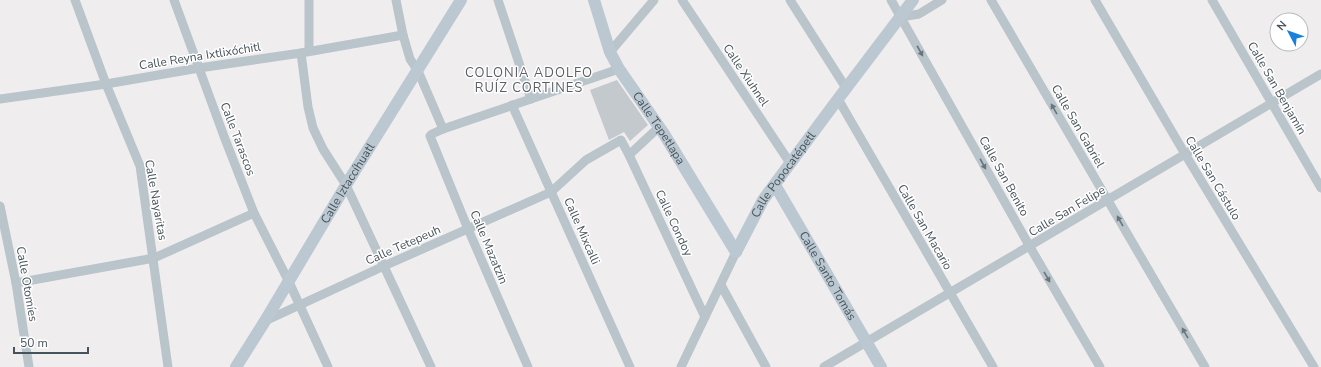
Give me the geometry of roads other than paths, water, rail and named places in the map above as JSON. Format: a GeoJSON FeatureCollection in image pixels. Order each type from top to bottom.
{"type":"FeatureCollection","features":[{"type":"Feature","properties":{"kind":"street","name":"Calle Nayaritas"},"geometry":{"type":"LineString","coordinates":[[76,0],[106,84],[140,166],[168,367]]}},
{"type":"Feature","properties":{"kind":"street","name":"Calle Tarascos"},"geometry":{"type":"LineString","coordinates":[[174,0],[254,213],[289,282],[328,367]]}},
{"type":"Feature","properties":{"kind":"street"},"geometry":{"type":"LineString","coordinates":[[309,0],[305,52],[308,106],[313,128],[323,149],[346,185],[431,367]]}},
{"type":"Feature","properties":{"kind":"street"},"geometry":{"type":"LineString","coordinates":[[396,0],[403,35],[410,59],[418,71],[443,129],[619,70]]}},
{"type":"Feature","properties":{"kind":"street","name":"Calle Iztaccíhuatl"},"geometry":{"type":"LineString","coordinates":[[236,367],[289,282],[346,185],[461,0]]}},
{"type":"Feature","properties":{"kind":"street"},"geometry":{"type":"LineString","coordinates":[[498,0],[531,99]]}},
{"type":"Feature","properties":{"kind":"street","name":"Calle Tepetlapa"},"geometry":{"type":"LineString","coordinates":[[594,0],[610,52],[619,70],[659,127],[736,252]]}},
{"type":"Feature","properties":{"kind":"street"},"geometry":{"type":"LineString","coordinates":[[610,52],[654,0]]}},
{"type":"Feature","properties":{"kind":"street","name":"Calle Xiuhnel"},"geometry":{"type":"LineString","coordinates":[[682,0],[790,162]]}},
{"type":"Feature","properties":{"kind":"street"},"geometry":{"type":"LineString","coordinates":[[790,0],[846,88]]}},
{"type":"Feature","properties":{"kind":"street","name":"Calle San Benito"},"geometry":{"type":"LineString","coordinates":[[891,0],[1030,247],[1100,367]]}},
{"type":"Feature","properties":{"kind":"street","name":"Calle Popocatépetl"},"geometry":{"type":"LineString","coordinates":[[681,367],[736,252],[764,200],[790,162],[913,0]]}},
{"type":"Feature","properties":{"kind":"street"},"geometry":{"type":"LineString","coordinates":[[901,17],[919,14],[942,0]]}},
{"type":"Feature","properties":{"kind":"street","name":"Calle San Gabriel"},"geometry":{"type":"LineString","coordinates":[[991,0],[1205,367]]}},
{"type":"Feature","properties":{"kind":"street","name":"Calle San Cástulo"},"geometry":{"type":"LineString","coordinates":[[1095,0],[1185,154],[1315,367]]}},
{"type":"Feature","properties":{"kind":"street","name":"Calle San Benjamín"},"geometry":{"type":"LineString","coordinates":[[1212,0],[1321,188]]}},
{"type":"Feature","properties":{"kind":"street","name":"Calle Reyna Ixtlixóchitl"},"geometry":{"type":"LineString","coordinates":[[0,99],[106,84],[403,35]]}},
{"type":"Feature","properties":{"kind":"street","name":"Calle San Felipe"},"geometry":{"type":"LineString","coordinates":[[824,367],[1030,247],[1321,74]]}},
{"type":"Feature","properties":{"kind":"street","name":"Calle San Macario"},"geometry":{"type":"LineString","coordinates":[[838,99],[993,367]]}},
{"type":"Feature","properties":{"kind":"street","name":"Calle Mixcalli"},"geometry":{"type":"LineString","coordinates":[[512,106],[630,367]]}},
{"type":"Feature","properties":{"kind":"street"},"geometry":{"type":"LineString","coordinates":[[629,155],[659,127]]}},
{"type":"Feature","properties":{"kind":"street","name":"Calle Mazatzin"},"geometry":{"type":"LineString","coordinates":[[443,129],[430,136],[468,229],[528,367]]}},
{"type":"Feature","properties":{"kind":"street","name":"Calle Condoy"},"geometry":{"type":"LineString","coordinates":[[586,160],[620,140],[629,155],[705,317]]}},
{"type":"Feature","properties":{"kind":"street","name":"Calle Tetepeuh"},"geometry":{"type":"LineString","coordinates":[[265,321],[384,266],[551,192],[586,160]]}},
{"type":"Feature","properties":{"kind":"street","name":"Calle Santo Tomás"},"geometry":{"type":"LineString","coordinates":[[775,185],[881,367]]}},
{"type":"Feature","properties":{"kind":"street","name":"Calle Otomíes"},"geometry":{"type":"LineString","coordinates":[[0,206],[16,283],[29,367]]}},
{"type":"Feature","properties":{"kind":"street"},"geometry":{"type":"LineString","coordinates":[[16,283],[154,258],[254,213]]}},
{"type":"Feature","properties":{"kind":"street"},"geometry":{"type":"LineString","coordinates":[[721,285],[766,367]]}},
{"type":"Feature","properties":{"kind":"street"},"geometry":{"type":"LineString","coordinates":[[1315,367],[1321,364]]}},
{"type":"Feature","properties":{"kind":"district","name":"COLONIA ADOLFO RUÍZ CORTINES"},"geometry":{"type":"Point","coordinates":[529,80]}}]}
